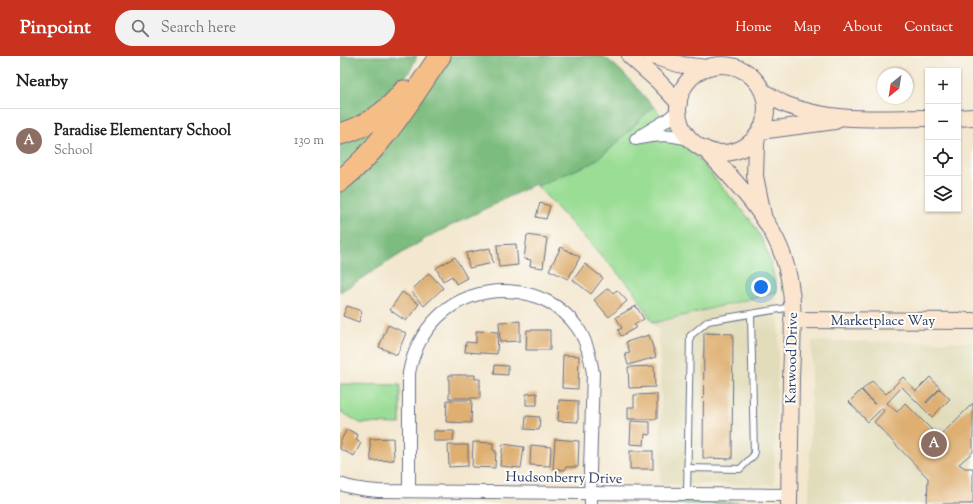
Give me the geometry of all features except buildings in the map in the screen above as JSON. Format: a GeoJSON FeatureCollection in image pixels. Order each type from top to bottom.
{"type":"FeatureCollection","features":[{"type":"Feature","properties":{"kind":"highway"},"geometry":{"type":"LineString","coordinates":[[412,82],[424,56]]}},
{"type":"Feature","properties":{"kind":"highway"},"geometry":{"type":"LineString","coordinates":[[340,134],[356,129],[376,117],[398,98],[412,82],[430,56]]}},
{"type":"Feature","properties":{"kind":"highway"},"geometry":{"type":"LineString","coordinates":[[340,181],[372,150],[410,100],[440,56]]}},
{"type":"Feature","properties":{"kind":"main road"},"geometry":{"type":"LineString","coordinates":[[630,56],[658,81],[678,107]]}},
{"type":"Feature","properties":{"kind":"main road"},"geometry":{"type":"LineString","coordinates":[[652,56],[682,65],[706,68]]}},
{"type":"Feature","properties":{"kind":"main road"},"geometry":{"type":"LineString","coordinates":[[725,65],[739,68],[752,76],[763,92],[766,112],[764,124],[759,134],[745,147],[730,152],[721,153],[705,149],[692,140],[682,127],[678,107],[680,96],[688,82],[699,71],[706,68],[725,65]]}},
{"type":"Feature","properties":{"kind":"main road"},"geometry":{"type":"LineString","coordinates":[[763,92],[786,105],[800,110],[850,118],[925,118]]}},
{"type":"Feature","properties":{"kind":"main road"},"geometry":{"type":"LineString","coordinates":[[961,118],[973,117]]}},
{"type":"Feature","properties":{"kind":"main road"},"geometry":{"type":"LineString","coordinates":[[759,134],[850,118]]}},
{"type":"Feature","properties":{"kind":"main road","name":"Karwood Drive"},"geometry":{"type":"LineString","coordinates":[[759,134],[756,145],[755,176],[763,219]]}},
{"type":"Feature","properties":{"kind":"main road","name":"Karwood Drive"},"geometry":{"type":"LineString","coordinates":[[705,149],[732,178],[763,219],[776,240],[784,260],[789,281],[792,313],[789,500]]}},
{"type":"Feature","properties":{"kind":"main road","name":"Marketplace Way"},"geometry":{"type":"LineString","coordinates":[[792,313],[973,321]]}},
{"type":"Feature","properties":{"kind":"street"},"geometry":{"type":"LineString","coordinates":[[678,107],[667,120],[636,139],[659,134],[673,135],[692,140]]}},
{"type":"Feature","properties":{"kind":"street"},"geometry":{"type":"LineString","coordinates":[[409,491],[409,373],[412,357],[418,344],[426,330],[438,316],[453,306],[468,298],[482,294],[509,290],[523,292],[553,304],[578,328],[585,342],[593,373],[590,471],[591,498]]}},
{"type":"Feature","properties":{"kind":"street","name":"Hudsonberry Drive"},"geometry":{"type":"LineString","coordinates":[[340,484],[349,488],[364,490],[591,498],[687,494],[789,500]]}},
{"type":"Feature","properties":{"kind":"lane"},"geometry":{"type":"LineString","coordinates":[[687,494],[690,336],[708,322],[751,314],[792,313]]}},
{"type":"Feature","properties":{"kind":"lane"},"geometry":{"type":"LineString","coordinates":[[687,468],[740,469],[754,455],[751,314]]}},
{"type":"Feature","properties":{"kind":"shaded area"},"geometry":{"type":"Polygon","coordinates":[[[777,292],[779,327],[773,485],[660,484],[661,386],[658,331],[653,323],[777,292]]]}},
{"type":"Feature","properties":{"kind":"shaded area"},"geometry":{"type":"Polygon","coordinates":[[[812,341],[973,342],[973,504],[809,504],[812,341]]]}},
{"type":"Feature","properties":{"kind":"green space"},"geometry":{"type":"Polygon","coordinates":[[[340,56],[417,56],[410,71],[389,97],[340,128],[340,56]]]}},
{"type":"Feature","properties":{"kind":"green space"},"geometry":{"type":"Polygon","coordinates":[[[449,56],[603,56],[623,73],[653,106],[614,146],[592,163],[537,186],[537,183],[428,237],[340,292],[340,190],[449,56]]]}},
{"type":"Feature","properties":{"kind":"green space"},"geometry":{"type":"Polygon","coordinates":[[[653,106],[752,222],[762,239],[773,273],[777,292],[653,323],[634,291],[537,186],[592,162],[614,146],[653,106]]]}},
{"type":"Feature","properties":{"kind":"green space"},"geometry":{"type":"Polygon","coordinates":[[[390,116],[340,172],[340,141],[390,116]]]}},
{"type":"Feature","properties":{"kind":"green space"},"geometry":{"type":"Polygon","coordinates":[[[340,384],[400,385],[400,424],[360,423],[340,411],[340,384]]]}},
{"type":"Feature","properties":{"kind":"green space"},"geometry":{"type":"Polygon","coordinates":[[[660,501],[770,503],[771,504],[660,504],[660,501]]]}},
{"type":"Feature","properties":{"kind":"place","name":"Paradise Elementary School"},"geometry":{"type":"Point","coordinates":[934,444]}}]}
